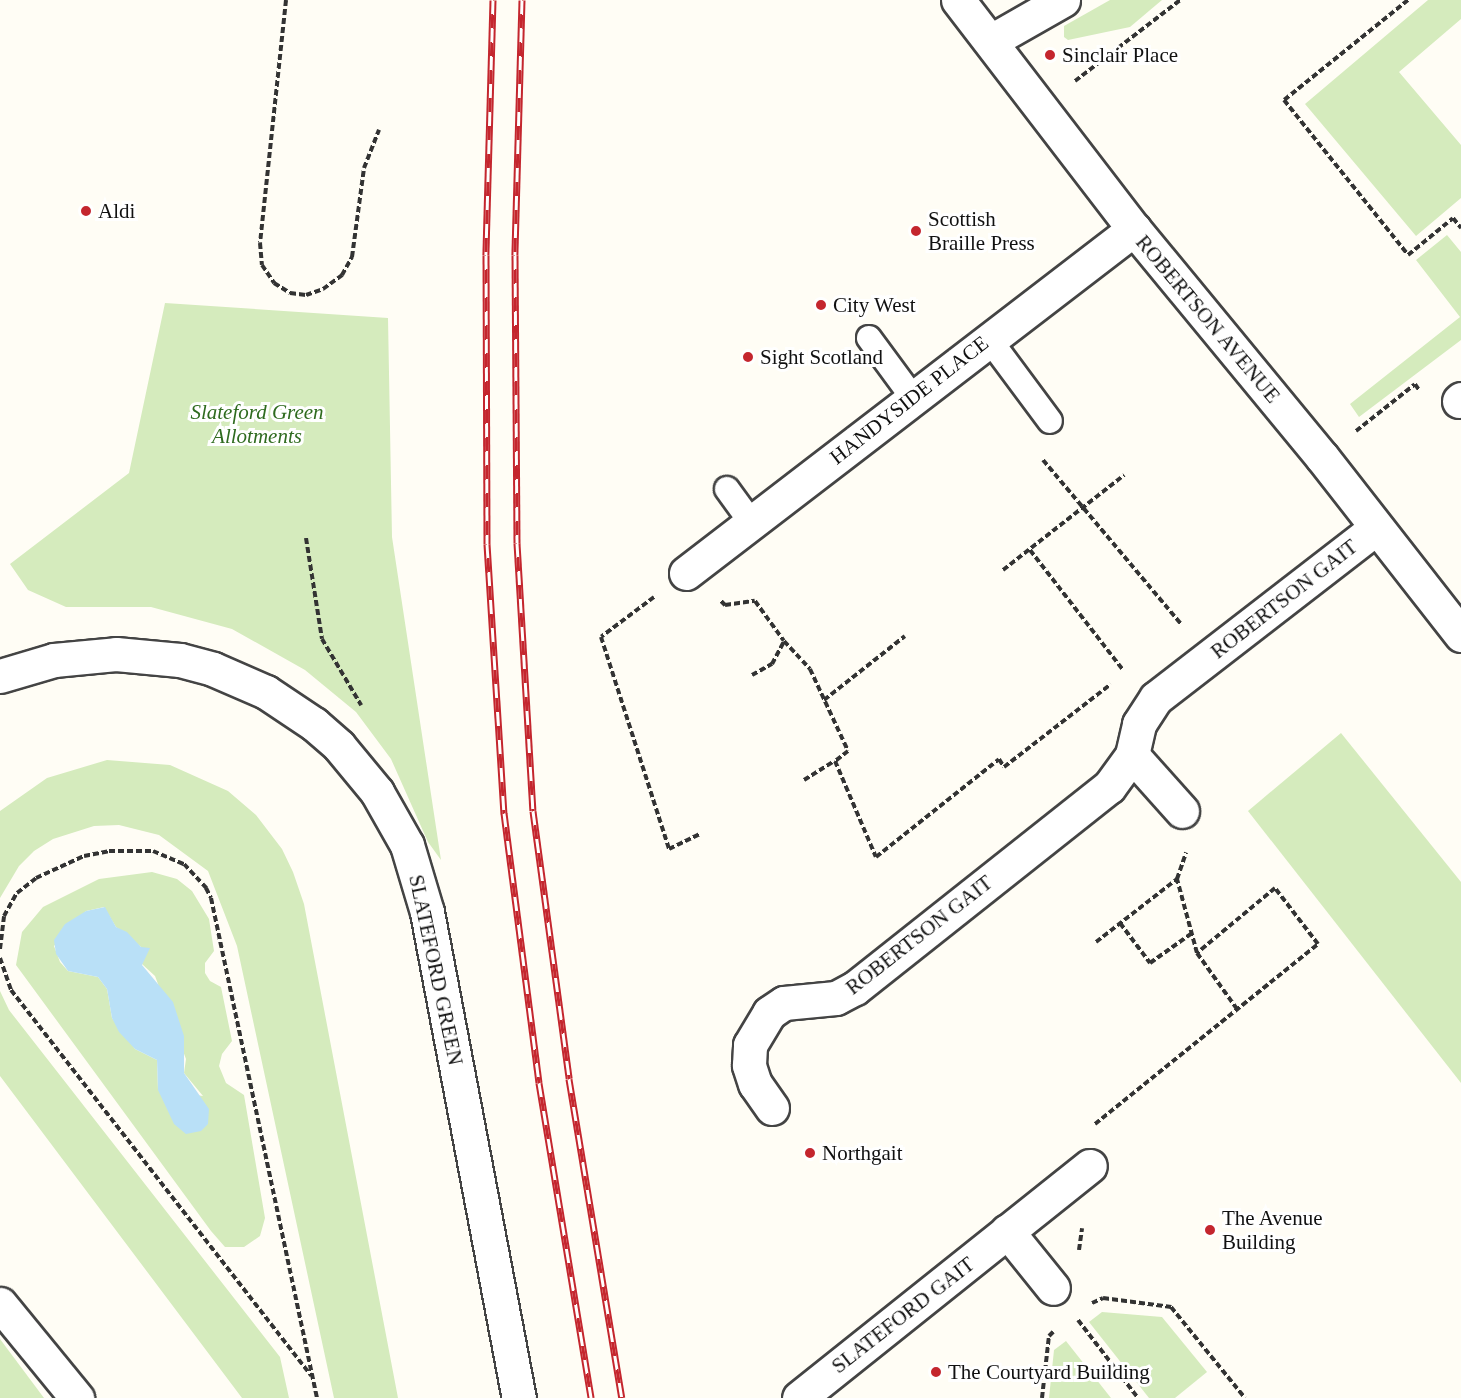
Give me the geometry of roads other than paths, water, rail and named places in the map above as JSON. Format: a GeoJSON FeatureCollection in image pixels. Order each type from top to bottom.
{"type":"FeatureCollection","features":[{"type":"Feature","properties":{"kind":"street","name":"ROBERTSON AVENUE"},"geometry":{"type":"LineString","coordinates":[[958,0],[1134,229],[1322,457],[1461,635]]}},
{"type":"Feature","properties":{"kind":"street"},"geometry":{"type":"LineString","coordinates":[[991,40],[1063,0]]}},
{"type":"Feature","properties":{"kind":"street","name":"HANDYSIDE PLACE"},"geometry":{"type":"LineString","coordinates":[[686,573],[1134,229]]}},
{"type":"Feature","properties":{"kind":"street","name":"ROBERTSON GAIT"},"geometry":{"type":"LineString","coordinates":[[772,1108],[755,1084],[749,1065],[750,1046],[769,1013],[784,1003],[836,998],[855,988],[1109,787],[1132,754],[1139,724],[1156,698],[1376,528]]}},
{"type":"Feature","properties":{"kind":"street","name":"SLATEFORD GREEN"},"geometry":{"type":"LineString","coordinates":[[0,676],[54,660],[116,654],[180,660],[213,669],[266,692],[314,724],[339,746],[377,792],[407,845],[427,912],[519,1398]]}},
{"type":"Feature","properties":{"kind":"street"},"geometry":{"type":"LineString","coordinates":[[1132,754],[1182,811]]}},
{"type":"Feature","properties":{"kind":"street","name":"SLATEFORD GAIT"},"geometry":{"type":"LineString","coordinates":[[799,1398],[1090,1166]]}},
{"type":"Feature","properties":{"kind":"street"},"geometry":{"type":"LineString","coordinates":[[1007,1231],[1062,1300]]}},
{"type":"Feature","properties":{"kind":"street"},"geometry":{"type":"LineString","coordinates":[[0,1304],[77,1398]]}},
{"type":"Feature","properties":{"kind":"lane"},"geometry":{"type":"LineString","coordinates":[[869,338],[913,398]]}},
{"type":"Feature","properties":{"kind":"lane"},"geometry":{"type":"LineString","coordinates":[[989,339],[1050,421]]}},
{"type":"Feature","properties":{"kind":"lane"},"geometry":{"type":"LineString","coordinates":[[727,489],[751,522]]}},
{"type":"Feature","properties":{"kind":"water"},"geometry":{"type":"Polygon","coordinates":[[[105,907],[116,927],[127,932],[141,947],[150,948],[142,965],[173,1002],[184,1036],[184,1073],[209,1109],[208,1124],[201,1131],[186,1134],[174,1124],[158,1090],[157,1060],[135,1049],[119,1032],[112,1018],[107,989],[98,977],[68,971],[56,954],[54,940],[65,924],[86,911],[105,907]]]}},
{"type":"Feature","properties":{"kind":"railway"},"geometry":{"type":"LineString","coordinates":[[493,0],[486,255],[487,544],[504,813],[539,1083],[591,1398]]}},
{"type":"Feature","properties":{"kind":"railway"},"geometry":{"type":"LineString","coordinates":[[522,0],[515,255],[517,543],[533,811],[569,1079],[622,1398]]}},
{"type":"Feature","properties":{"kind":"place","name":"Sinclair Place"},"geometry":{"type":"Point","coordinates":[1050,55]}},
{"type":"Feature","properties":{"kind":"place","name":"Aldi"},"geometry":{"type":"Point","coordinates":[86,211]}},
{"type":"Feature","properties":{"kind":"place","name":"Scottish Braille Press"},"geometry":{"type":"Point","coordinates":[916,231]}},
{"type":"Feature","properties":{"kind":"place","name":"City West"},"geometry":{"type":"Point","coordinates":[821,305]}},
{"type":"Feature","properties":{"kind":"place","name":"Sight Scotland"},"geometry":{"type":"Point","coordinates":[748,357]}},
{"type":"Feature","properties":{"kind":"place","name":"Northgait"},"geometry":{"type":"Point","coordinates":[810,1153]}},
{"type":"Feature","properties":{"kind":"place","name":"The Avenue Building"},"geometry":{"type":"Point","coordinates":[1210,1230]}},
{"type":"Feature","properties":{"kind":"place","name":"The Courtyard Building"},"geometry":{"type":"Point","coordinates":[936,1372]}},
{"type":"Feature","properties":{"kind":"park label","name":"Slateford Green Allotments"},"geometry":{"type":"Point","coordinates":[257,424]}}]}
